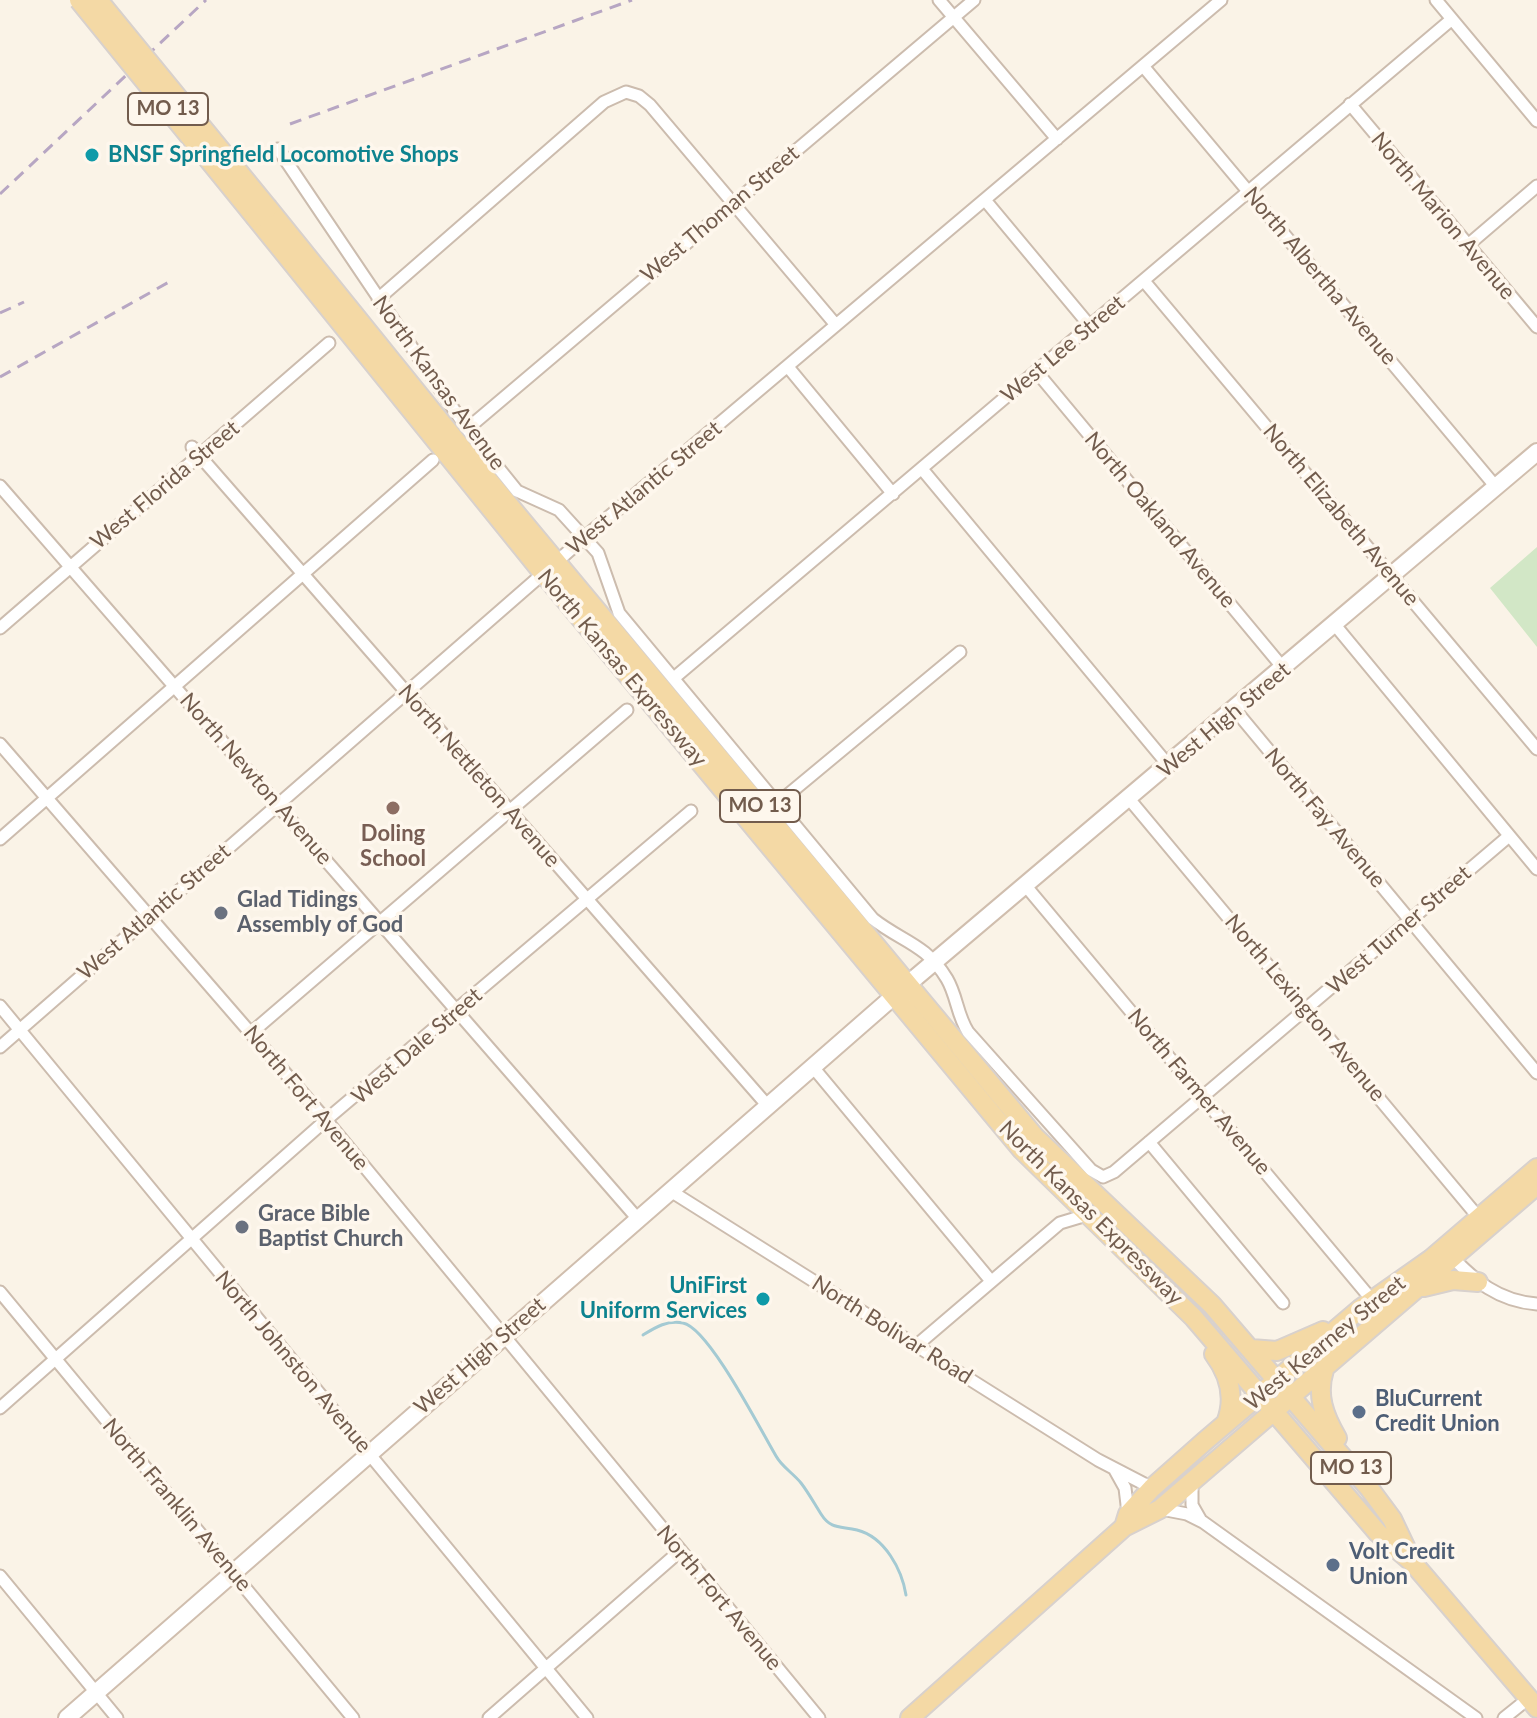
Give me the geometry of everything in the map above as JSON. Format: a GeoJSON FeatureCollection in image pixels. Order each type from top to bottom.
{"type":"FeatureCollection","features":[{"type":"Feature","properties":{"kind":"main road","name":"North Kansas Expressway"},"geometry":{"type":"LineString","coordinates":[[79,0],[262,213]]}},
{"type":"Feature","properties":{"kind":"main road","name":"North Kansas Expressway"},"geometry":{"type":"LineString","coordinates":[[98,0],[262,213],[848,940],[955,1040],[1035,1137],[1212,1305],[1392,1519],[1413,1563]]}},
{"type":"Feature","properties":{"kind":"main road","name":"North Kansas Expressway"},"geometry":{"type":"LineString","coordinates":[[550,568],[901,990],[1022,1150],[1151,1272],[1378,1533],[1413,1563],[1533,1703]]}},
{"type":"Feature","properties":{"kind":"main road","name":"West Kearney Street"},"geometry":{"type":"LineString","coordinates":[[1126,1520],[1160,1509],[1324,1370],[1417,1290],[1479,1218],[1537,1168]]}},
{"type":"Feature","properties":{"kind":"main road","name":"West Kearney Street"},"geometry":{"type":"LineString","coordinates":[[910,1718],[1126,1520],[1152,1488],[1226,1423],[1366,1305],[1449,1253],[1537,1185]]}},
{"type":"Feature","properties":{"kind":"main road"},"geometry":{"type":"LineString","coordinates":[[1151,1272],[1176,1310],[1221,1364],[1232,1400],[1226,1423]]}},
{"type":"Feature","properties":{"kind":"main road"},"geometry":{"type":"LineString","coordinates":[[1417,1290],[1453,1280],[1478,1282]]}},
{"type":"Feature","properties":{"kind":"main road"},"geometry":{"type":"LineString","coordinates":[[1251,1349],[1277,1351],[1299,1344],[1366,1305]]}},
{"type":"Feature","properties":{"kind":"main road"},"geometry":{"type":"LineString","coordinates":[[1324,1370],[1319,1386],[1326,1419],[1336,1436],[1376,1484],[1392,1519]]}},
{"type":"Feature","properties":{"kind":"street"},"geometry":{"type":"LineString","coordinates":[[939,0],[1057,139]]}},
{"type":"Feature","properties":{"kind":"street","name":"West Thoman Street"},"geometry":{"type":"LineString","coordinates":[[467,429],[974,0]]}},
{"type":"Feature","properties":{"kind":"street","name":"West Atlantic Street"},"geometry":{"type":"LineString","coordinates":[[0,1047],[585,537],[1221,0]]}},
{"type":"Feature","properties":{"kind":"street"},"geometry":{"type":"LineString","coordinates":[[1436,0],[1537,121]]}},
{"type":"Feature","properties":{"kind":"street","name":"West Lee Street"},"geometry":{"type":"LineString","coordinates":[[674,678],[1452,19]]}},
{"type":"Feature","properties":{"kind":"street","name":"North Albertha Avenue"},"geometry":{"type":"LineString","coordinates":[[1143,66],[1496,487]]}},
{"type":"Feature","properties":{"kind":"street"},"geometry":{"type":"LineString","coordinates":[[378,299],[604,102],[626,92],[639,96],[650,105],[836,325]]}},
{"type":"Feature","properties":{"kind":"street","name":"North Marion Avenue"},"geometry":{"type":"LineString","coordinates":[[1350,104],[1537,327]]}},
{"type":"Feature","properties":{"kind":"street","name":"North Kansas Avenue"},"geometry":{"type":"LineString","coordinates":[[278,149],[467,429],[517,491],[559,510],[585,537],[603,562],[613,603],[873,919],[915,943],[934,962],[949,983],[957,1012],[968,1032],[1042,1119],[1091,1170],[1103,1177]]}},
{"type":"Feature","properties":{"kind":"street"},"geometry":{"type":"LineString","coordinates":[[1468,245],[1537,186]]}},
{"type":"Feature","properties":{"kind":"street"},"geometry":{"type":"LineString","coordinates":[[985,200],[1090,326]]}},
{"type":"Feature","properties":{"kind":"street","name":"North Elizabeth Avenue"},"geometry":{"type":"LineString","coordinates":[[1144,281],[1537,749]]}},
{"type":"Feature","properties":{"kind":"street","name":"West Florida Street"},"geometry":{"type":"LineString","coordinates":[[0,628],[196,452],[329,343]]}},
{"type":"Feature","properties":{"kind":"street"},"geometry":{"type":"LineString","coordinates":[[788,367],[893,494]]}},
{"type":"Feature","properties":{"kind":"street","name":"North Oakland Avenue"},"geometry":{"type":"LineString","coordinates":[[1036,371],[1284,669]]}},
{"type":"Feature","properties":{"kind":"street","name":"North Nettleton Avenue"},"geometry":{"type":"LineString","coordinates":[[196,452],[767,1105]]}},
{"type":"Feature","properties":{"kind":"street","name":"West High Street"},"geometry":{"type":"LineString","coordinates":[[67,1718],[812,1066],[1236,711],[1537,452]]}},
{"type":"Feature","properties":{"kind":"street"},"geometry":{"type":"LineString","coordinates":[[0,839],[433,460]]}},
{"type":"Feature","properties":{"kind":"street"},"geometry":{"type":"LineString","coordinates":[[922,469],[1169,766]]}},
{"type":"Feature","properties":{"kind":"street","name":"North Newton Avenue"},"geometry":{"type":"LineString","coordinates":[[0,486],[637,1218]]}},
{"type":"Feature","properties":{"kind":"street"},"geometry":{"type":"LineString","coordinates":[[1335,625],[1537,869]]}},
{"type":"Feature","properties":{"kind":"street"},"geometry":{"type":"LineString","coordinates":[[778,803],[960,652]]}},
{"type":"Feature","properties":{"kind":"street"},"geometry":{"type":"LineString","coordinates":[[251,1033],[627,710]]}},
{"type":"Feature","properties":{"kind":"street","name":"North Fay Avenue"},"geometry":{"type":"LineString","coordinates":[[1236,711],[1537,1073]]}},
{"type":"Feature","properties":{"kind":"street","name":"North Fort Avenue"},"geometry":{"type":"LineString","coordinates":[[0,744],[326,1120],[819,1718]]}},
{"type":"Feature","properties":{"kind":"street","name":"North Lexington Avenue"},"geometry":{"type":"LineString","coordinates":[[1130,800],[1479,1218]]}},
{"type":"Feature","properties":{"kind":"street","name":"West Dale Street"},"geometry":{"type":"LineString","coordinates":[[0,1408],[326,1120],[691,811]]}},
{"type":"Feature","properties":{"kind":"street","name":"West Turner Street"},"geometry":{"type":"LineString","coordinates":[[1103,1177],[1203,1097],[1509,836]]}},
{"type":"Feature","properties":{"kind":"street","name":"North Farmer Avenue"},"geometry":{"type":"LineString","coordinates":[[1025,885],[1203,1097],[1366,1305]]}},
{"type":"Feature","properties":{"kind":"street","name":"North Johnston Avenue"},"geometry":{"type":"LineString","coordinates":[[0,1006],[587,1718]]}},
{"type":"Feature","properties":{"kind":"street"},"geometry":{"type":"LineString","coordinates":[[812,1066],[991,1281]]}},
{"type":"Feature","properties":{"kind":"street"},"geometry":{"type":"LineString","coordinates":[[1149,1142],[1283,1303]]}},
{"type":"Feature","properties":{"kind":"street","name":"North Bolivar Road"},"geometry":{"type":"LineString","coordinates":[[669,1190],[1114,1469],[1152,1488]]}},
{"type":"Feature","properties":{"kind":"street"},"geometry":{"type":"LineString","coordinates":[[1060,1223],[1067,1192]]}},
{"type":"Feature","properties":{"kind":"street"},"geometry":{"type":"LineString","coordinates":[[917,1345],[1060,1223],[1091,1214]]}},
{"type":"Feature","properties":{"kind":"street"},"geometry":{"type":"LineString","coordinates":[[1449,1253],[1478,1282],[1504,1298],[1537,1304]]}},
{"type":"Feature","properties":{"kind":"street","name":"North Franklin Avenue"},"geometry":{"type":"LineString","coordinates":[[0,1292],[353,1718]]}},
{"type":"Feature","properties":{"kind":"street"},"geometry":{"type":"LineString","coordinates":[[1114,1469],[1125,1488],[1126,1520]]}},
{"type":"Feature","properties":{"kind":"street"},"geometry":{"type":"LineString","coordinates":[[1193,1481],[1192,1505],[1203,1522]]}},
{"type":"Feature","properties":{"kind":"street"},"geometry":{"type":"LineString","coordinates":[[1160,1509],[1187,1514],[1203,1522],[1466,1716]]}},
{"type":"Feature","properties":{"kind":"street"},"geometry":{"type":"LineString","coordinates":[[489,1718],[680,1551]]}},
{"type":"Feature","properties":{"kind":"street"},"geometry":{"type":"LineString","coordinates":[[0,1576],[117,1718]]}},
{"type":"Feature","properties":{"kind":"street"},"geometry":{"type":"LineString","coordinates":[[1504,1718],[1533,1703]]}},
{"type":"Feature","properties":{"kind":"green space"},"geometry":{"type":"Polygon","coordinates":[[[1537,547],[1537,647],[1490,588],[1537,547]]]}},
{"type":"Feature","properties":{"kind":"waterway"},"geometry":{"type":"LineString","coordinates":[[643,1335],[672,1322],[694,1329],[720,1361],[778,1460],[801,1483],[825,1519],[833,1525],[867,1534],[884,1547],[901,1575],[906,1595]]}},
{"type":"Feature","properties":{"kind":"railway"},"geometry":{"type":"LineString","coordinates":[[0,194],[206,0]]}},
{"type":"Feature","properties":{"kind":"railway"},"geometry":{"type":"LineString","coordinates":[[290,124],[632,0]]}},
{"type":"Feature","properties":{"kind":"railway"},"geometry":{"type":"LineString","coordinates":[[0,377],[169,282]]}},
{"type":"Feature","properties":{"kind":"railway"},"geometry":{"type":"LineString","coordinates":[[0,313],[24,302]]}},
{"type":"Feature","properties":{"kind":"place","name":"BNSF Springfield Locomotive Shops"},"geometry":{"type":"Point","coordinates":[92,155]}},
{"type":"Feature","properties":{"kind":"place","name":"Doling School"},"geometry":{"type":"Point","coordinates":[393,808]}},
{"type":"Feature","properties":{"kind":"place","name":"Glad Tidings Assembly of God"},"geometry":{"type":"Point","coordinates":[221,913]}},
{"type":"Feature","properties":{"kind":"place","name":"Grace Bible Baptist Church"},"geometry":{"type":"Point","coordinates":[242,1227]}},
{"type":"Feature","properties":{"kind":"place","name":"UniFirst Uniform Services"},"geometry":{"type":"Point","coordinates":[763,1299]}},
{"type":"Feature","properties":{"kind":"place","name":"BluCurrent Credit Union"},"geometry":{"type":"Point","coordinates":[1359,1412]}},
{"type":"Feature","properties":{"kind":"place","name":"Volt Credit Union"},"geometry":{"type":"Point","coordinates":[1333,1565]}}]}
